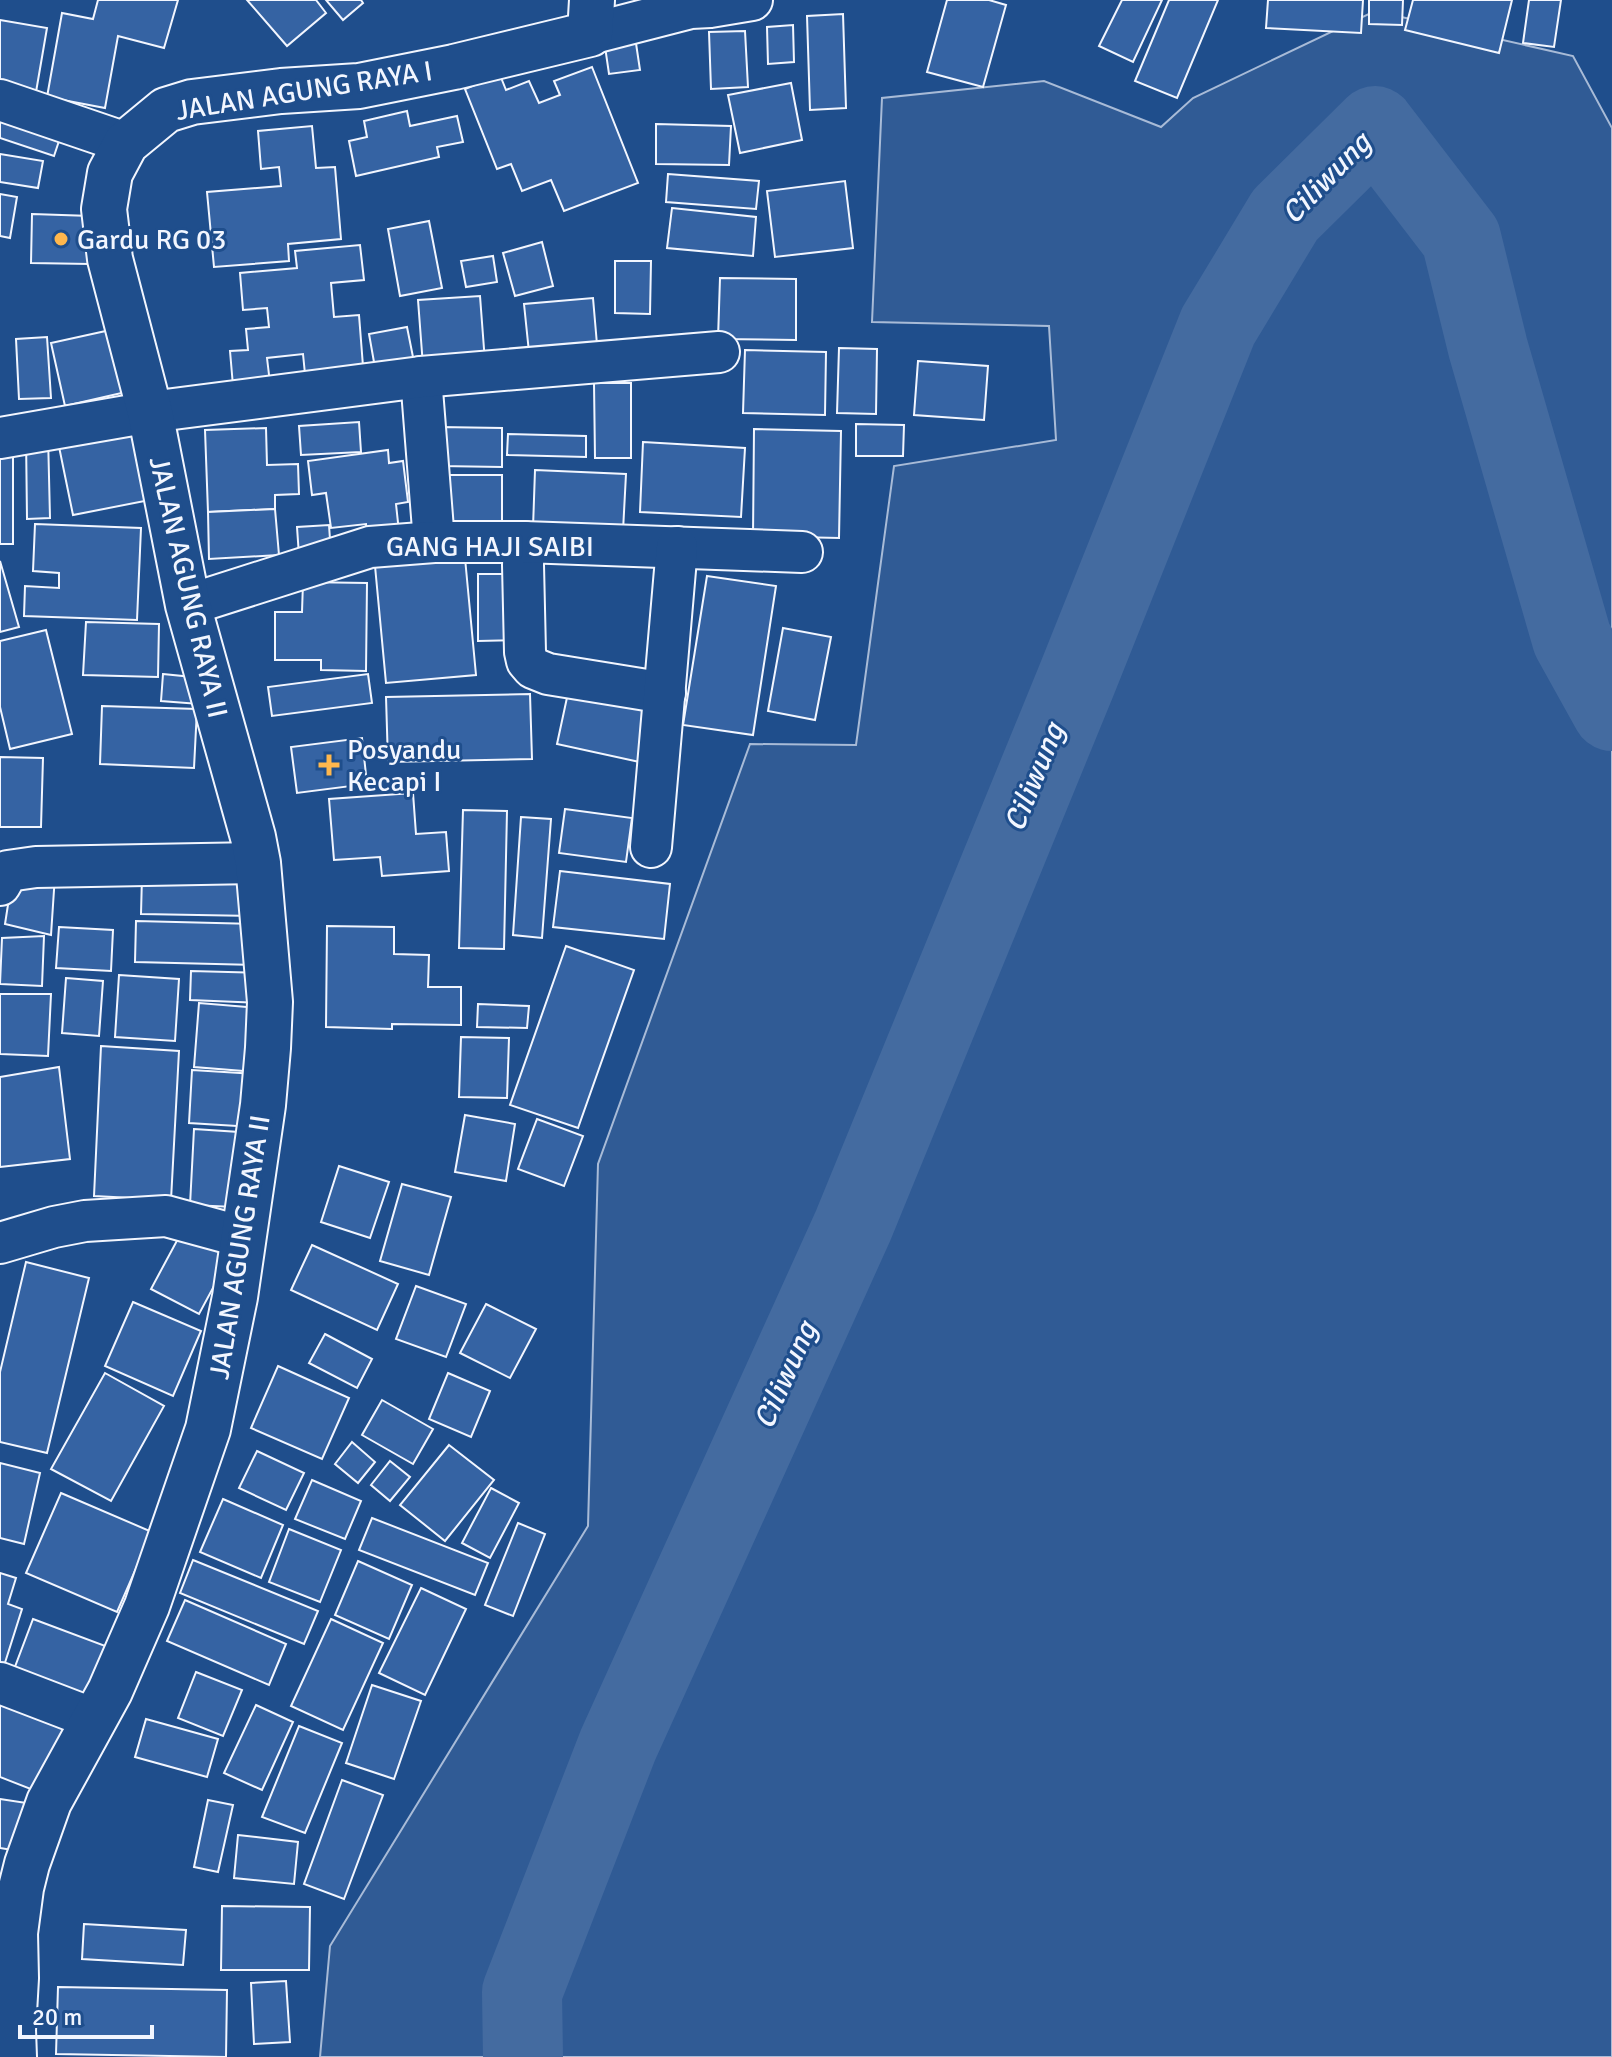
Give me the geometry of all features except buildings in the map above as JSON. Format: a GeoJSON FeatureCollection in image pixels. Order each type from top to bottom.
{"type":"FeatureCollection","features":[{"type":"Feature","properties":{"kind":"street"},"geometry":{"type":"LineString","coordinates":[[591,17],[710,7],[752,0]]}},
{"type":"Feature","properties":{"kind":"street","name":"JALAN AGUNG RAYA I"},"geometry":{"type":"LineString","coordinates":[[150,412],[110,259],[104,209],[110,173],[126,143],[166,110],[192,102],[281,91],[359,86],[454,67],[591,17]]}},
{"type":"Feature","properties":{"kind":"street"},"geometry":{"type":"LineString","coordinates":[[0,100],[126,143]]}},
{"type":"Feature","properties":{"kind":"street"},"geometry":{"type":"LineString","coordinates":[[0,438],[150,412],[421,377],[719,352]]}},
{"type":"Feature","properties":{"kind":"street"},"geometry":{"type":"LineString","coordinates":[[421,377],[434,542]]}},
{"type":"Feature","properties":{"kind":"street","name":"JALAN AGUNG RAYA II"},"geometry":{"type":"LineString","coordinates":[[9,2039],[16,1978],[15,1933],[27,1864],[49,1802],[126,1657],[147,1606],[208,1429],[235,1297],[263,1105],[268,1048],[270,1002],[258,863],[188,605],[150,412]]}},
{"type":"Feature","properties":{"kind":"street","name":"GANG HAJI SAIBI"},"geometry":{"type":"LineString","coordinates":[[188,605],[370,547],[434,542],[524,542],[802,552]]}},
{"type":"Feature","properties":{"kind":"street"},"geometry":{"type":"LineString","coordinates":[[524,542],[525,652],[530,665],[548,674],[665,693]]}},
{"type":"Feature","properties":{"kind":"street"},"geometry":{"type":"LineString","coordinates":[[651,847],[677,547]]}},
{"type":"Feature","properties":{"kind":"street"},"geometry":{"type":"LineString","coordinates":[[0,885],[8,871],[36,867],[258,863]]}},
{"type":"Feature","properties":{"kind":"street"},"geometry":{"type":"LineString","coordinates":[[0,1243],[85,1221],[166,1216],[243,1237]]}},
{"type":"Feature","properties":{"kind":"street"},"geometry":{"type":"LineString","coordinates":[[0,1683],[94,1719]]}},
{"type":"Feature","properties":{"kind":"shaded area"},"geometry":{"type":"Polygon","coordinates":[[[1375,11],[1573,56],[1612,128],[1612,2057],[320,2057],[330,1946],[588,1526],[598,1164],[750,744],[856,745],[894,466],[1056,440],[1049,326],[872,322],[882,98],[1044,81],[1161,127],[1193,98],[1375,11]]]}},
{"type":"Feature","properties":{"kind":"waterway","name":"Ciliwung"},"geometry":{"type":"LineString","coordinates":[[523,2057],[522,1992],[618,1745],[853,1226],[1218,326],[1285,215],[1375,126],[1461,238],[1488,348],[1572,639],[1612,711]]}},
{"type":"Feature","properties":{"kind":"place","name":"Gardu RG 03"},"geometry":{"type":"Point","coordinates":[61,239]}},
{"type":"Feature","properties":{"kind":"place","name":"Posyandu Kecapi I"},"geometry":{"type":"Point","coordinates":[329,765]}}]}
